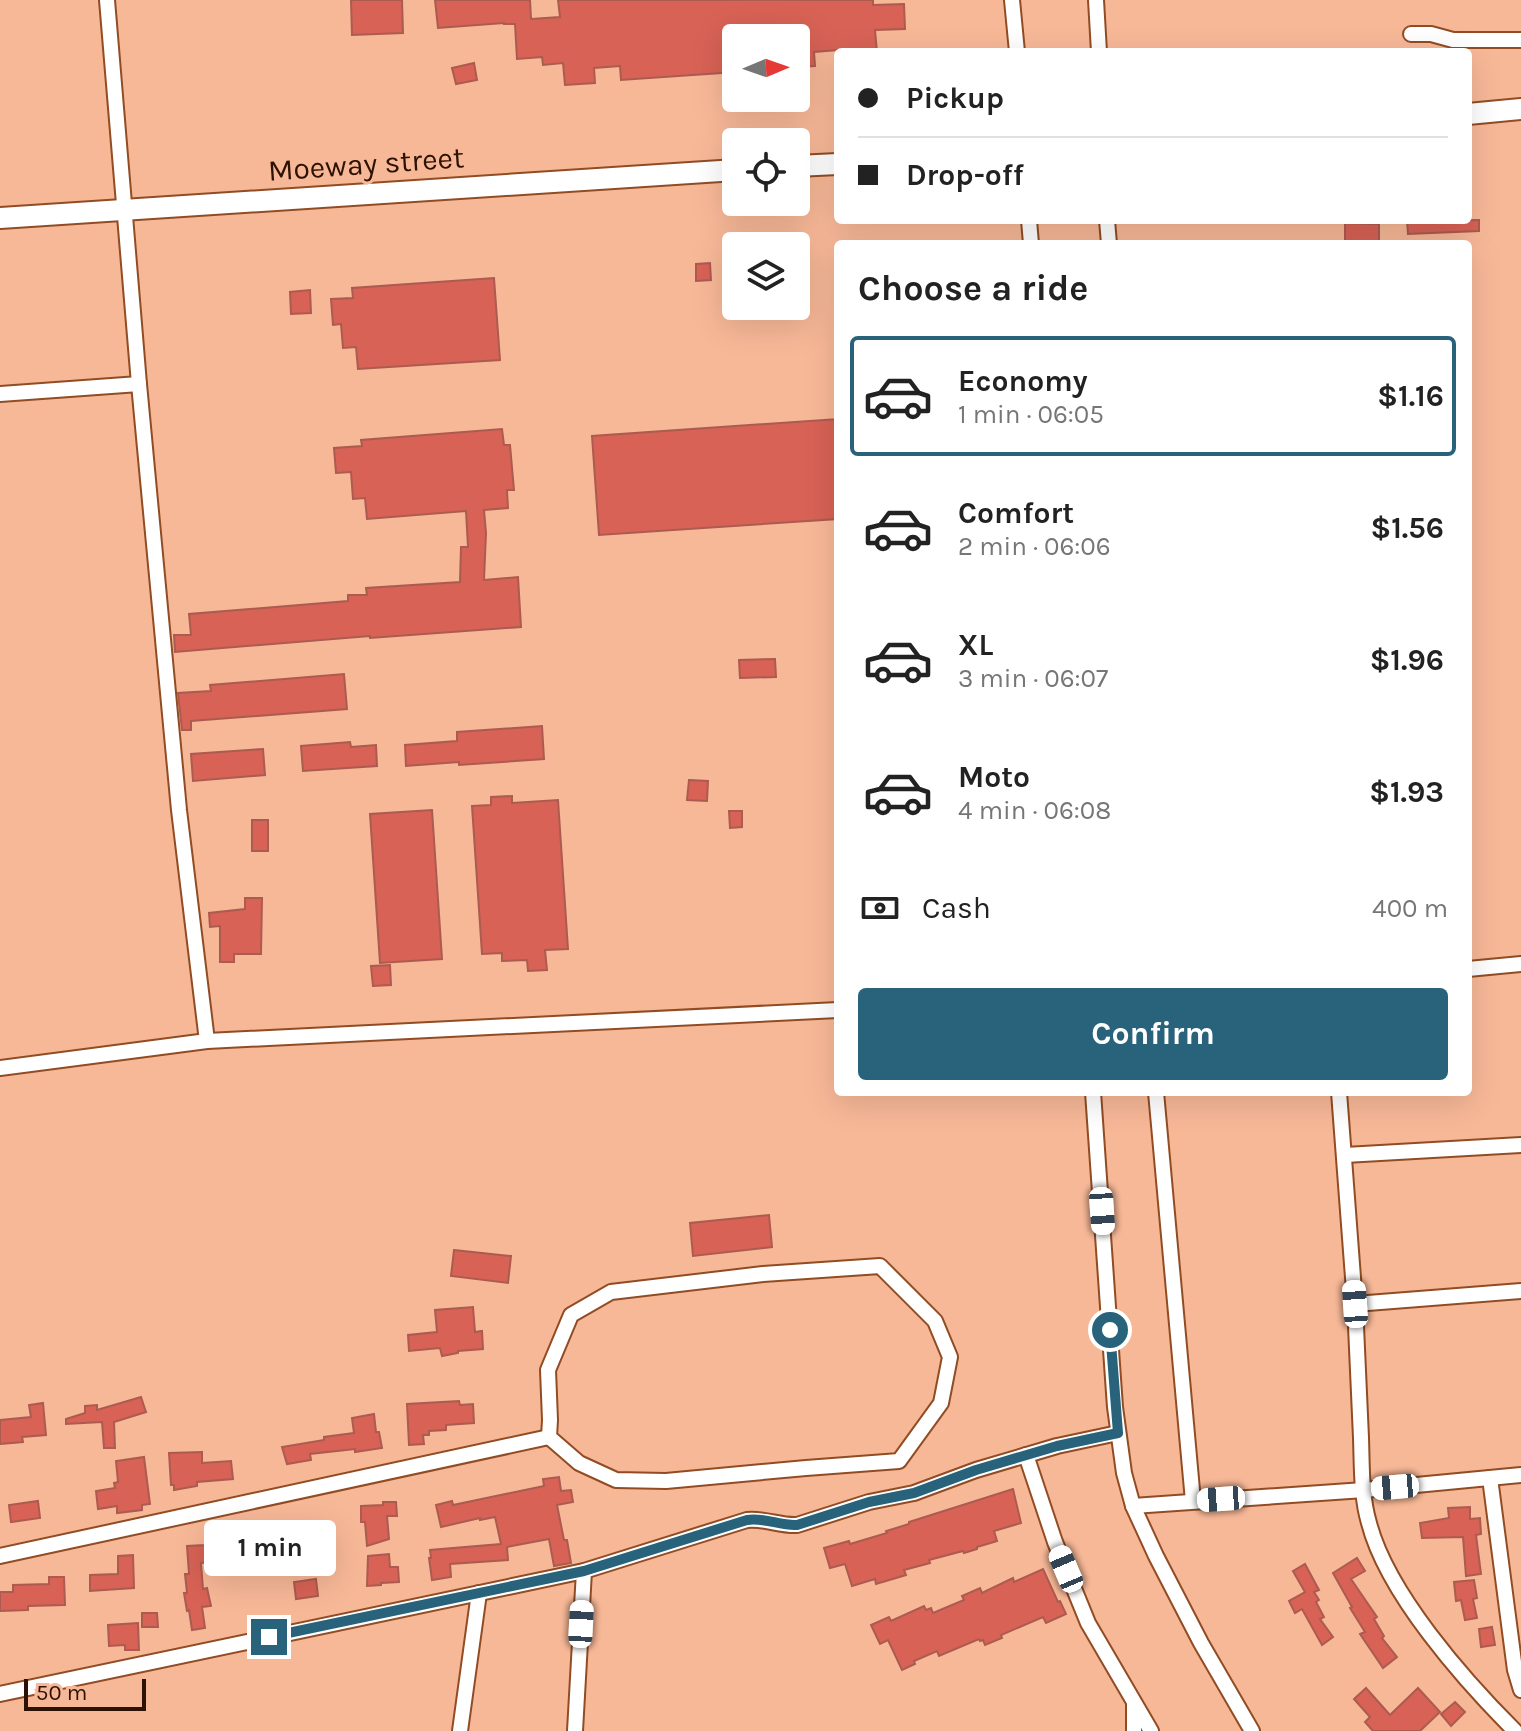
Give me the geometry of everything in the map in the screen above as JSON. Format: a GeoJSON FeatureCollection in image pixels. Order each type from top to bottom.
{"type":"FeatureCollection","features":[{"type":"Feature","properties":{"kind":"street"},"geometry":{"type":"LineString","coordinates":[[107,0],[179,810],[207,1041]]}},
{"type":"Feature","properties":{"kind":"street"},"geometry":{"type":"LineString","coordinates":[[1012,0],[1017,48]]}},
{"type":"Feature","properties":{"kind":"street"},"geometry":{"type":"LineString","coordinates":[[1096,0],[1099,48]]}},
{"type":"Feature","properties":{"kind":"street"},"geometry":{"type":"LineString","coordinates":[[1411,34],[1431,34],[1453,40],[1521,40]]}},
{"type":"Feature","properties":{"kind":"street"},"geometry":{"type":"LineString","coordinates":[[1472,114],[1521,109]]}},
{"type":"Feature","properties":{"kind":"street"},"geometry":{"type":"LineString","coordinates":[[810,165],[834,164]]}},
{"type":"Feature","properties":{"kind":"street","name":"Moeway street"},"geometry":{"type":"LineString","coordinates":[[0,218],[722,171]]}},
{"type":"Feature","properties":{"kind":"street"},"geometry":{"type":"LineString","coordinates":[[0,394],[139,384]]}},
{"type":"Feature","properties":{"kind":"street"},"geometry":{"type":"LineString","coordinates":[[1472,969],[1521,964]]}},
{"type":"Feature","properties":{"kind":"street"},"geometry":{"type":"LineString","coordinates":[[0,1068],[207,1041],[834,1010]]}},
{"type":"Feature","properties":{"kind":"street"},"geometry":{"type":"LineString","coordinates":[[1093,1096],[1118,1433],[1124,1473],[1133,1506],[1156,1556],[1252,1731]]}},
{"type":"Feature","properties":{"kind":"street"},"geometry":{"type":"LineString","coordinates":[[1156,1096],[1193,1501]]}},
{"type":"Feature","properties":{"kind":"street"},"geometry":{"type":"LineString","coordinates":[[1339,1096],[1368,1521],[1375,1544],[1411,1607],[1454,1665],[1515,1731]]}},
{"type":"Feature","properties":{"kind":"street"},"geometry":{"type":"LineString","coordinates":[[1345,1155],[1521,1145]]}},
{"type":"Feature","properties":{"kind":"street"},"geometry":{"type":"LineString","coordinates":[[880,1266],[935,1321],[950,1357],[941,1403],[899,1461],[666,1481],[616,1480],[579,1463],[549,1437],[548,1370],[571,1315],[611,1292],[763,1274],[880,1266]]}},
{"type":"Feature","properties":{"kind":"street"},"geometry":{"type":"LineString","coordinates":[[1355,1304],[1521,1291]]}},
{"type":"Feature","properties":{"kind":"street"},"geometry":{"type":"LineString","coordinates":[[0,1694],[584,1571],[747,1520],[797,1525],[869,1502],[914,1493],[976,1470],[1057,1446],[1118,1433]]}},
{"type":"Feature","properties":{"kind":"street"},"geometry":{"type":"LineString","coordinates":[[0,1556],[549,1437]]}},
{"type":"Feature","properties":{"kind":"street"},"geometry":{"type":"LineString","coordinates":[[1026,1455],[1055,1542],[1088,1623],[1151,1731]]}},
{"type":"Feature","properties":{"kind":"street"},"geometry":{"type":"LineString","coordinates":[[1133,1506],[1364,1490],[1521,1475]]}},
{"type":"Feature","properties":{"kind":"street"},"geometry":{"type":"LineString","coordinates":[[1490,1478],[1515,1670],[1521,1690]]}},
{"type":"Feature","properties":{"kind":"street"},"geometry":{"type":"LineString","coordinates":[[575,1731],[584,1571]]}},
{"type":"Feature","properties":{"kind":"street"},"geometry":{"type":"LineString","coordinates":[[460,1731],[479,1593]]}},
{"type":"Feature","properties":{"kind":"street"},"geometry":{"type":"LineString","coordinates":[[1134,1704],[1134,1731]]}},
{"type":"Feature","properties":{"kind":"building"},"geometry":{"type":"Polygon","coordinates":[[[351,0],[402,0],[403,33],[352,35],[351,0]]]}},
{"type":"Feature","properties":{"kind":"building"},"geometry":{"type":"Polygon","coordinates":[[[435,0],[530,0],[531,19],[560,17],[558,0],[873,0],[873,5],[904,4],[905,29],[875,30],[877,48],[834,48],[814,52],[815,66],[810,66],[810,24],[722,24],[722,73],[621,80],[620,66],[594,68],[595,83],[565,85],[563,63],[543,65],[542,57],[517,59],[515,24],[438,28],[435,0]]]}},
{"type":"Feature","properties":{"kind":"building"},"geometry":{"type":"Polygon","coordinates":[[[474,63],[477,80],[456,84],[452,68],[474,63]]]}},
{"type":"Feature","properties":{"kind":"building"},"geometry":{"type":"Polygon","coordinates":[[[1472,220],[1479,220],[1479,231],[1408,234],[1407,224],[1472,224],[1472,220]]]}},
{"type":"Feature","properties":{"kind":"building"},"geometry":{"type":"Polygon","coordinates":[[[1345,224],[1379,224],[1379,240],[1345,240],[1345,224]]]}},
{"type":"Feature","properties":{"kind":"building"},"geometry":{"type":"Polygon","coordinates":[[[710,263],[711,280],[696,281],[696,264],[710,263]]]}},
{"type":"Feature","properties":{"kind":"building"},"geometry":{"type":"Polygon","coordinates":[[[494,278],[500,360],[358,369],[356,347],[343,348],[341,324],[333,325],[331,299],[353,298],[352,288],[494,278]]]}},
{"type":"Feature","properties":{"kind":"building"},"geometry":{"type":"Polygon","coordinates":[[[310,290],[311,313],[291,314],[290,292],[310,290]]]}},
{"type":"Feature","properties":{"kind":"building"},"geometry":{"type":"Polygon","coordinates":[[[834,419],[834,519],[599,535],[592,436],[834,419]]]}},
{"type":"Feature","properties":{"kind":"building"},"geometry":{"type":"Polygon","coordinates":[[[502,429],[504,445],[510,445],[514,490],[507,490],[508,508],[484,510],[484,580],[518,577],[521,627],[175,652],[174,635],[191,635],[189,614],[348,601],[348,595],[367,595],[366,588],[460,582],[461,547],[468,547],[466,511],[367,519],[365,498],[353,499],[351,472],[336,473],[334,448],[362,446],[361,440],[502,429]]]}},
{"type":"Feature","properties":{"kind":"building"},"geometry":{"type":"Polygon","coordinates":[[[775,659],[776,677],[740,678],[739,660],[775,659]]]}},
{"type":"Feature","properties":{"kind":"building"},"geometry":{"type":"Polygon","coordinates":[[[344,674],[347,709],[191,721],[191,730],[182,730],[178,693],[211,691],[210,685],[344,674]]]}},
{"type":"Feature","properties":{"kind":"building"},"geometry":{"type":"Polygon","coordinates":[[[542,726],[544,759],[406,766],[405,745],[457,741],[457,732],[542,726]]]}},
{"type":"Feature","properties":{"kind":"building"},"geometry":{"type":"Polygon","coordinates":[[[350,742],[351,747],[376,745],[377,766],[303,771],[301,746],[350,742]]]}},
{"type":"Feature","properties":{"kind":"building"},"geometry":{"type":"Polygon","coordinates":[[[263,749],[265,775],[193,781],[191,754],[263,749]]]}},
{"type":"Feature","properties":{"kind":"building"},"geometry":{"type":"Polygon","coordinates":[[[689,780],[708,781],[707,801],[687,800],[689,780]]]}},
{"type":"Feature","properties":{"kind":"building"},"geometry":{"type":"Polygon","coordinates":[[[512,796],[512,803],[558,800],[568,949],[545,950],[547,970],[528,971],[527,960],[502,961],[502,953],[482,954],[472,806],[491,805],[491,797],[512,796]]]}},
{"type":"Feature","properties":{"kind":"building"},"geometry":{"type":"Polygon","coordinates":[[[432,810],[442,959],[380,963],[370,814],[432,810]]]}},
{"type":"Feature","properties":{"kind":"building"},"geometry":{"type":"Polygon","coordinates":[[[729,811],[742,811],[742,827],[730,828],[729,811]]]}},
{"type":"Feature","properties":{"kind":"building"},"geometry":{"type":"Polygon","coordinates":[[[252,820],[268,820],[268,851],[252,851],[252,820]]]}},
{"type":"Feature","properties":{"kind":"building"},"geometry":{"type":"Polygon","coordinates":[[[245,898],[262,898],[261,954],[234,954],[234,962],[220,962],[220,926],[210,927],[209,913],[245,909],[245,898]]]}},
{"type":"Feature","properties":{"kind":"building"},"geometry":{"type":"Polygon","coordinates":[[[390,965],[391,985],[373,986],[371,966],[390,965]]]}},
{"type":"Feature","properties":{"kind":"building"},"geometry":{"type":"Polygon","coordinates":[[[769,1215],[772,1247],[693,1256],[690,1223],[769,1215]]]}},
{"type":"Feature","properties":{"kind":"building"},"geometry":{"type":"Polygon","coordinates":[[[454,1250],[511,1256],[508,1283],[451,1276],[454,1250]]]}},
{"type":"Feature","properties":{"kind":"building"},"geometry":{"type":"Polygon","coordinates":[[[473,1307],[475,1332],[482,1331],[483,1349],[442,1356],[440,1348],[409,1351],[408,1335],[437,1332],[435,1310],[473,1307]]]}},
{"type":"Feature","properties":{"kind":"building"},"geometry":{"type":"Polygon","coordinates":[[[141,1397],[146,1412],[114,1422],[115,1448],[104,1448],[102,1422],[66,1424],[66,1419],[85,1413],[85,1406],[97,1405],[97,1410],[141,1397]]]}},
{"type":"Feature","properties":{"kind":"building"},"geometry":{"type":"Polygon","coordinates":[[[459,1401],[460,1405],[473,1404],[474,1423],[446,1425],[446,1430],[429,1431],[429,1435],[423,1435],[424,1444],[409,1445],[407,1404],[459,1401]]]}},
{"type":"Feature","properties":{"kind":"building"},"geometry":{"type":"Polygon","coordinates":[[[43,1403],[46,1435],[22,1437],[23,1442],[0,1444],[0,1420],[31,1417],[29,1405],[43,1403]]]}},
{"type":"Feature","properties":{"kind":"building"},"geometry":{"type":"Polygon","coordinates":[[[374,1414],[382,1448],[310,1454],[311,1460],[287,1464],[282,1447],[354,1433],[352,1418],[374,1414]]]}},
{"type":"Feature","properties":{"kind":"building"},"geometry":{"type":"Polygon","coordinates":[[[202,1452],[202,1463],[231,1461],[233,1479],[197,1482],[197,1486],[174,1490],[169,1453],[202,1452]]]}},
{"type":"Feature","properties":{"kind":"building"},"geometry":{"type":"Polygon","coordinates":[[[144,1457],[150,1504],[142,1505],[142,1510],[117,1513],[117,1506],[98,1509],[96,1491],[115,1488],[114,1483],[118,1482],[116,1461],[144,1457]]]}},
{"type":"Feature","properties":{"kind":"building"},"geometry":{"type":"Polygon","coordinates":[[[559,1477],[561,1491],[571,1490],[573,1502],[557,1505],[571,1563],[554,1566],[549,1539],[507,1547],[508,1560],[450,1564],[451,1577],[432,1580],[430,1550],[501,1544],[495,1517],[441,1527],[436,1505],[452,1501],[453,1505],[544,1486],[543,1479],[559,1477]]]}},
{"type":"Feature","properties":{"kind":"building"},"geometry":{"type":"Polygon","coordinates":[[[1013,1489],[1021,1523],[994,1531],[997,1541],[964,1553],[929,1560],[930,1563],[904,1570],[906,1575],[876,1584],[875,1579],[852,1586],[845,1564],[830,1568],[824,1548],[887,1533],[909,1522],[1013,1489]]]}},
{"type":"Feature","properties":{"kind":"building"},"geometry":{"type":"Polygon","coordinates":[[[38,1501],[40,1518],[11,1522],[9,1505],[38,1501]]]}},
{"type":"Feature","properties":{"kind":"building"},"geometry":{"type":"Polygon","coordinates":[[[383,1502],[396,1502],[397,1516],[387,1516],[389,1539],[367,1546],[361,1506],[383,1505],[383,1502]]]}},
{"type":"Feature","properties":{"kind":"building"},"geometry":{"type":"Polygon","coordinates":[[[1470,1507],[1470,1519],[1480,1518],[1481,1534],[1476,1535],[1481,1574],[1466,1576],[1463,1537],[1422,1538],[1420,1523],[1449,1518],[1448,1508],[1470,1507]]]}},
{"type":"Feature","properties":{"kind":"building"},"geometry":{"type":"Polygon","coordinates":[[[248,1538],[248,1544],[276,1543],[276,1558],[201,1563],[203,1589],[207,1588],[211,1606],[202,1607],[205,1628],[192,1630],[184,1593],[187,1593],[185,1574],[189,1574],[187,1546],[206,1545],[206,1542],[248,1538]]]}},
{"type":"Feature","properties":{"kind":"building"},"geometry":{"type":"Polygon","coordinates":[[[389,1554],[390,1567],[398,1567],[399,1582],[367,1586],[368,1556],[389,1554]]]}},
{"type":"Feature","properties":{"kind":"building"},"geometry":{"type":"Polygon","coordinates":[[[133,1555],[134,1588],[90,1591],[90,1575],[118,1574],[118,1556],[133,1555]]]}},
{"type":"Feature","properties":{"kind":"building"},"geometry":{"type":"Polygon","coordinates":[[[1357,1558],[1365,1571],[1351,1579],[1377,1617],[1374,1619],[1384,1636],[1382,1638],[1397,1657],[1383,1668],[1360,1634],[1365,1632],[1333,1573],[1357,1558]]]}},
{"type":"Feature","properties":{"kind":"building"},"geometry":{"type":"Polygon","coordinates":[[[1305,1564],[1319,1590],[1314,1592],[1324,1617],[1320,1619],[1333,1637],[1322,1645],[1302,1609],[1295,1613],[1289,1601],[1305,1592],[1293,1571],[1305,1564]]]}},
{"type":"Feature","properties":{"kind":"building"},"geometry":{"type":"Polygon","coordinates":[[[1043,1569],[1066,1614],[1046,1623],[1043,1617],[985,1645],[979,1639],[939,1656],[937,1651],[902,1670],[888,1640],[880,1644],[871,1625],[889,1617],[891,1621],[924,1606],[926,1610],[931,1608],[933,1613],[964,1600],[962,1596],[980,1588],[982,1593],[1013,1578],[1014,1582],[1043,1569]]]}},
{"type":"Feature","properties":{"kind":"building"},"geometry":{"type":"Polygon","coordinates":[[[49,1577],[64,1577],[65,1605],[28,1606],[28,1610],[0,1611],[0,1592],[13,1592],[13,1585],[49,1584],[49,1577]]]}},
{"type":"Feature","properties":{"kind":"building"},"geometry":{"type":"Polygon","coordinates":[[[316,1579],[318,1596],[296,1599],[294,1582],[316,1579]]]}},
{"type":"Feature","properties":{"kind":"building"},"geometry":{"type":"Polygon","coordinates":[[[1474,1580],[1477,1598],[1473,1599],[1477,1618],[1465,1620],[1461,1600],[1456,1601],[1454,1582],[1474,1580]]]}},
{"type":"Feature","properties":{"kind":"building"},"geometry":{"type":"Polygon","coordinates":[[[142,1613],[157,1613],[158,1627],[142,1627],[142,1613]]]}},
{"type":"Feature","properties":{"kind":"building"},"geometry":{"type":"Polygon","coordinates":[[[138,1623],[139,1650],[125,1650],[125,1645],[109,1646],[108,1625],[138,1623]]]}},
{"type":"Feature","properties":{"kind":"building"},"geometry":{"type":"Polygon","coordinates":[[[1492,1627],[1495,1645],[1481,1647],[1479,1629],[1492,1627]]]}},
{"type":"Feature","properties":{"kind":"building"},"geometry":{"type":"Polygon","coordinates":[[[1366,1688],[1390,1715],[1418,1688],[1440,1712],[1420,1731],[1373,1731],[1365,1722],[1370,1717],[1354,1699],[1366,1688]]]}},
{"type":"Feature","properties":{"kind":"building"},"geometry":{"type":"Polygon","coordinates":[[[1455,1702],[1465,1712],[1451,1726],[1441,1714],[1455,1702]]]}},
{"type":"Feature","properties":{"kind":"route"},"geometry":{"type":"LineString","coordinates":[[269,1637],[584,1571],[747,1520],[797,1525],[869,1502],[914,1493],[976,1470],[1057,1446],[1118,1433],[1110,1330]]}}]}
